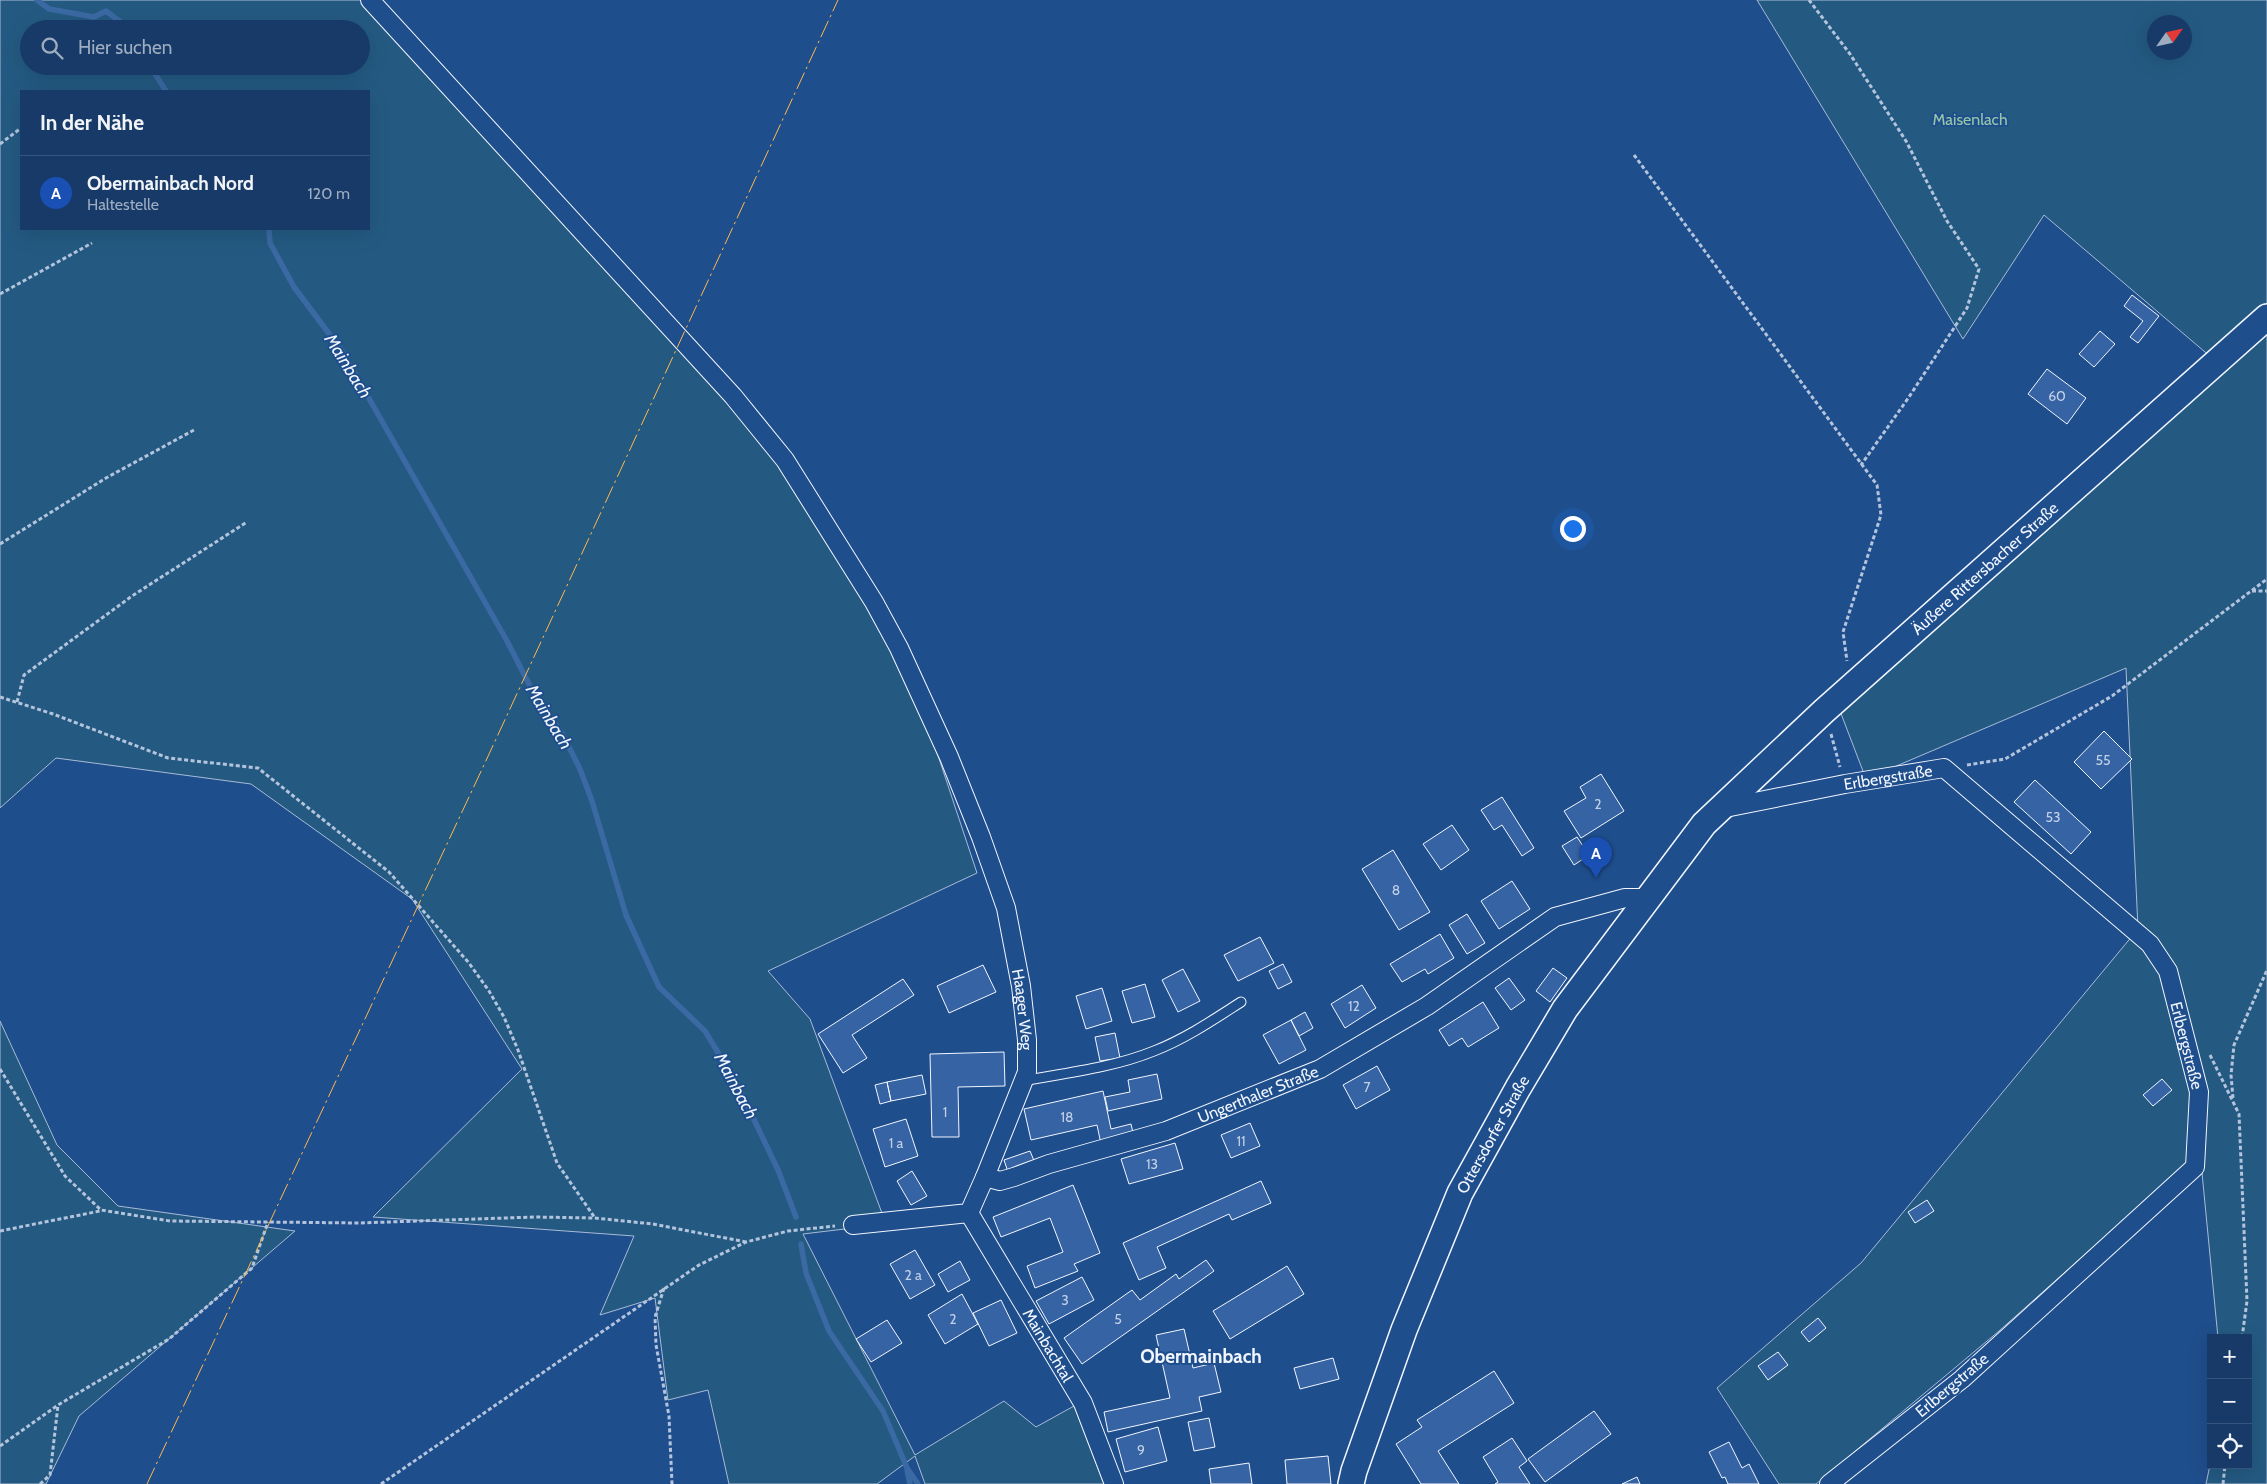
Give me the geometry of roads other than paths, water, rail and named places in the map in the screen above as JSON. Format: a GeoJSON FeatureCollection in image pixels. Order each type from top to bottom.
{"type":"FeatureCollection","features":[{"type":"Feature","properties":{"kind":"main road","name":"Äußere Rittersbacher Straße"},"geometry":{"type":"LineString","coordinates":[[1711,817],[1824,711],[2267,317]]}},
{"type":"Feature","properties":{"kind":"main road","name":"Ottersdorfer Straße"},"geometry":{"type":"LineString","coordinates":[[1351,1484],[1404,1330],[1460,1193],[1518,1088],[1565,1009],[1711,817]]}},
{"type":"Feature","properties":{"kind":"street","name":"Haager Weg"},"geometry":{"type":"LineString","coordinates":[[370,0],[733,396],[785,460],[874,602],[899,648],[949,757],[981,837],[1006,908],[1015,949],[1027,1040],[1027,1072],[985,1177]]}},
{"type":"Feature","properties":{"kind":"street","name":"Erlbergstraße"},"geometry":{"type":"LineString","coordinates":[[1711,817],[1845,784],[1944,768],[2150,944],[2168,972],[2199,1092],[2195,1167],[1962,1379],[1829,1484]]}},
{"type":"Feature","properties":{"kind":"street","name":"Ungerthaler Straße"},"geometry":{"type":"LineString","coordinates":[[985,1177],[1000,1180],[1014,1177],[1049,1164],[1166,1132],[1320,1069],[1427,1006],[1556,917],[1625,898],[1648,898]]}},
{"type":"Feature","properties":{"kind":"street"},"geometry":{"type":"LineString","coordinates":[[853,1225],[969,1213],[985,1177]]}},
{"type":"Feature","properties":{"kind":"street","name":"Mainbachtal"},"geometry":{"type":"LineString","coordinates":[[969,1213],[1083,1403],[1114,1484]]}},
{"type":"Feature","properties":{"kind":"lane"},"geometry":{"type":"LineString","coordinates":[[1022,1081],[1114,1064],[1154,1051],[1211,1022],[1241,1002]]}},
{"type":"Feature","properties":{"kind":"waterway","name":"Mainbach"},"geometry":{"type":"LineString","coordinates":[[37,0],[49,9],[94,17],[106,11],[118,20]]}},
{"type":"Feature","properties":{"kind":"waterway","name":"Mainbach"},"geometry":{"type":"LineString","coordinates":[[156,75],[165,90]]}},
{"type":"Feature","properties":{"kind":"waterway","name":"Mainbach"},"geometry":{"type":"LineString","coordinates":[[269,230],[270,243],[294,287],[342,351],[507,641],[532,690],[563,735],[580,769],[592,801],[626,915],[659,987],[705,1031],[737,1084],[778,1170],[796,1217]]}},
{"type":"Feature","properties":{"kind":"waterway","name":"Mainbach"},"geometry":{"type":"LineString","coordinates":[[801,1244],[806,1273],[829,1331],[883,1411],[907,1468],[918,1484]]}},
{"type":"Feature","properties":{"kind":"waterway","name":"Mainbach"},"geometry":{"type":"LineString","coordinates":[[907,1470],[910,1484]]}},
{"type":"Feature","properties":{"kind":"place","name":"Obermainbach Nord"},"geometry":{"type":"Point","coordinates":[1596,878]}},
{"type":"Feature","properties":{"kind":"district","name":"Obermainbach"},"geometry":{"type":"Point","coordinates":[1201,1356]}},
{"type":"Feature","properties":{"kind":"park label","name":"Maisenlach"},"geometry":{"type":"Point","coordinates":[1970,119]}}]}
